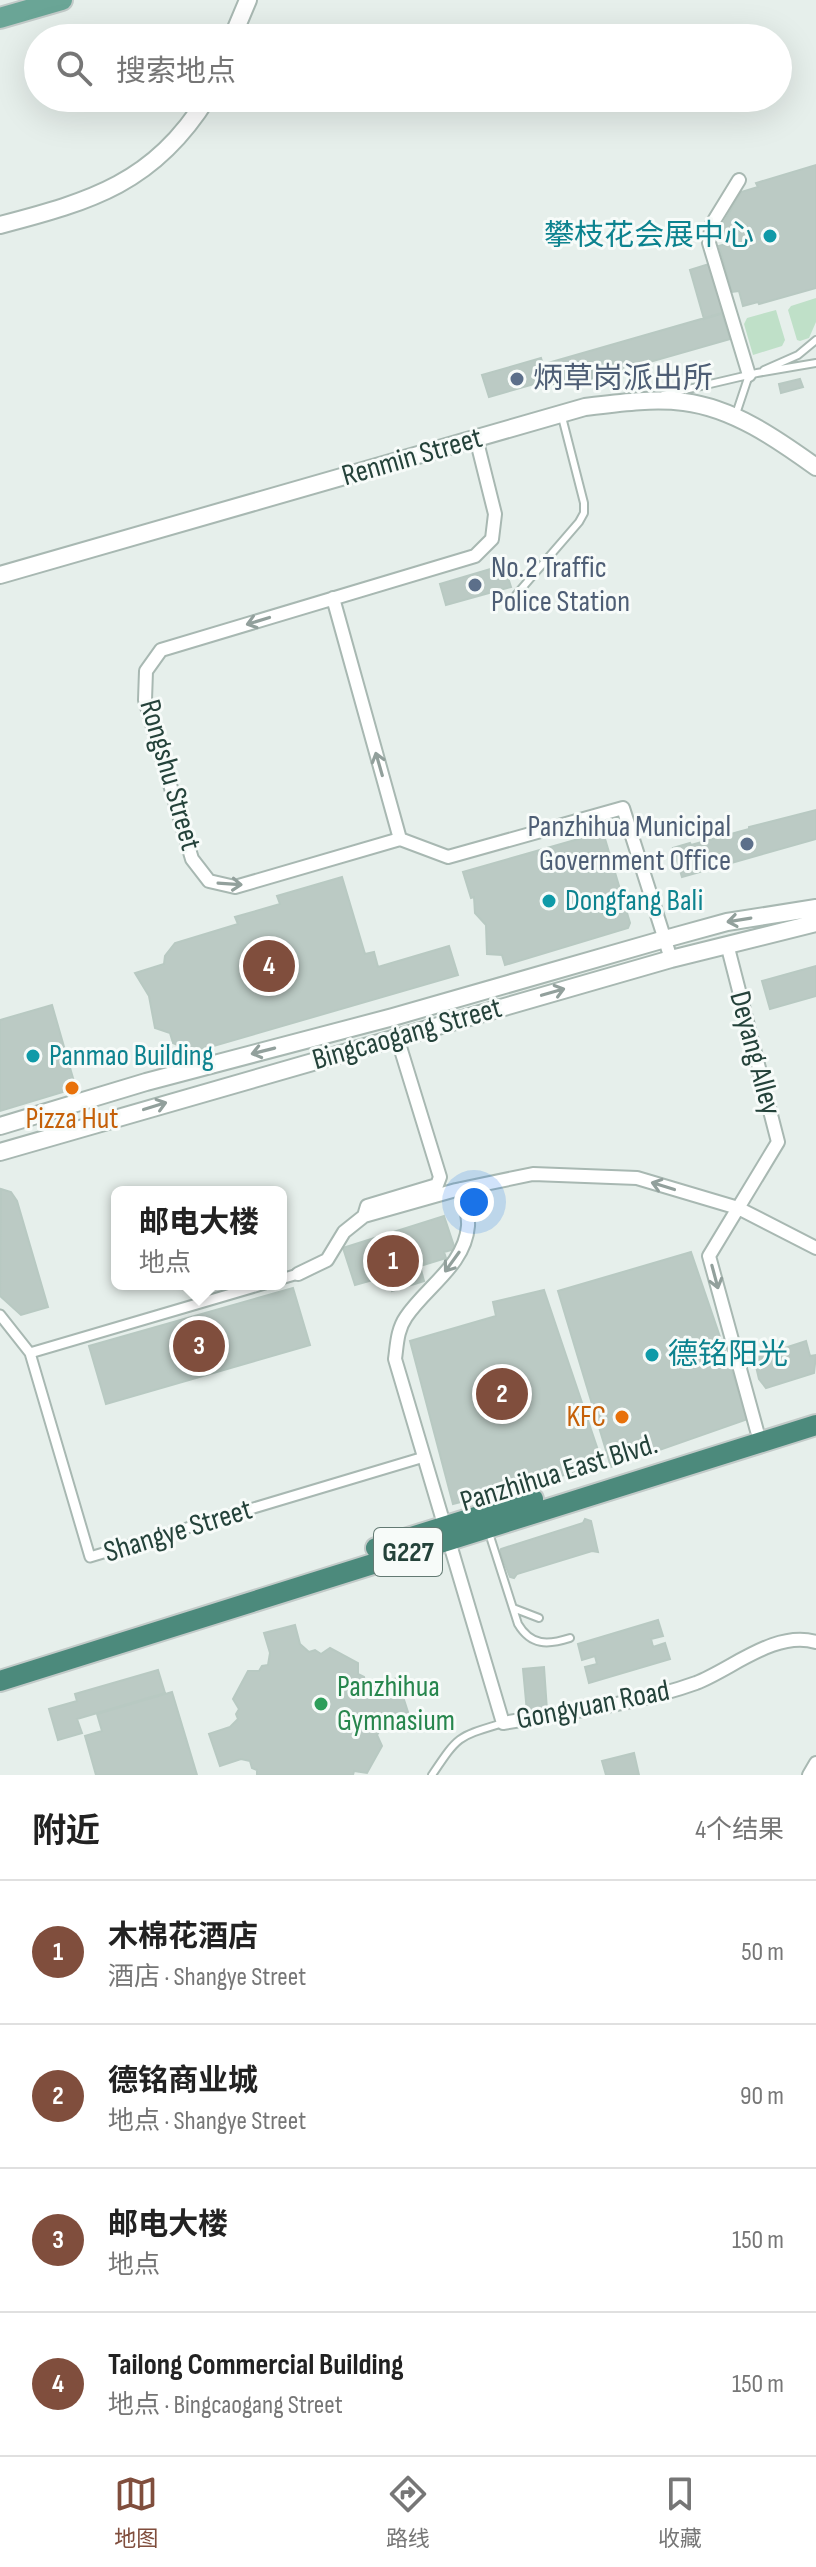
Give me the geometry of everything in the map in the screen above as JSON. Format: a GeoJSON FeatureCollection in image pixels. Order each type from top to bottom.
{"type":"FeatureCollection","features":[{"type":"Feature","properties":{"kind":"highway","name":"Panzhihua East Blvd."},"geometry":{"type":"LineString","coordinates":[[486,1521],[816,1413]]}},
{"type":"Feature","properties":{"kind":"highway","name":"Panzhihua East Blvd."},"geometry":{"type":"LineString","coordinates":[[0,1668],[447,1532],[816,1425]]}},
{"type":"Feature","properties":{"kind":"highway","name":"Panzhihua East Blvd."},"geometry":{"type":"LineString","coordinates":[[0,1681],[447,1532]]}},
{"type":"Feature","properties":{"kind":"main road"},"geometry":{"type":"LineString","coordinates":[[0,18],[62,0]]}},
{"type":"Feature","properties":{"kind":"street"},"geometry":{"type":"LineString","coordinates":[[238,24],[248,0]]}},
{"type":"Feature","properties":{"kind":"street"},"geometry":{"type":"LineString","coordinates":[[0,225],[70,206],[126,182],[172,146],[197,112]]}},
{"type":"Feature","properties":{"kind":"street"},"geometry":{"type":"LineString","coordinates":[[739,180],[712,224],[709,243],[753,374]]}},
{"type":"Feature","properties":{"kind":"street","name":"Renmin Street"},"geometry":{"type":"LineString","coordinates":[[0,575],[585,407],[636,401],[686,402],[735,417],[781,442],[816,467]]}},
{"type":"Feature","properties":{"kind":"street","name":"Rongshu Street"},"geometry":{"type":"LineString","coordinates":[[400,839],[235,887],[209,881],[192,859],[145,700],[146,671],[161,650],[475,556],[492,539],[495,514],[476,438]]}},
{"type":"Feature","properties":{"kind":"street"},"geometry":{"type":"LineString","coordinates":[[333,598],[400,839],[448,857],[623,808],[671,959]]}},
{"type":"Feature","properties":{"kind":"street","name":"Bingcaogang Street"},"geometry":{"type":"LineString","coordinates":[[0,1126],[146,1082],[393,1017],[727,922],[816,908]]}},
{"type":"Feature","properties":{"kind":"street","name":"Bingcaogang Street"},"geometry":{"type":"LineString","coordinates":[[0,1152],[671,959],[816,923]]}},
{"type":"Feature","properties":{"kind":"street","name":"Deyang Alley"},"geometry":{"type":"LineString","coordinates":[[727,944],[778,1142],[709,1256],[757,1431]]}},
{"type":"Feature","properties":{"kind":"street"},"geometry":{"type":"LineString","coordinates":[[364,1216],[367,1206],[437,1185],[440,1177],[397,1037]]}},
{"type":"Feature","properties":{"kind":"street"},"geometry":{"type":"LineString","coordinates":[[287,1277],[327,1260],[344,1232],[364,1216],[461,1189],[533,1174],[626,1176],[738,1208],[816,1248]]}},
{"type":"Feature","properties":{"kind":"street"},"geometry":{"type":"LineString","coordinates":[[447,1532],[395,1359],[397,1338],[405,1319],[457,1259],[465,1242],[468,1223],[461,1189]]}},
{"type":"Feature","properties":{"kind":"street"},"geometry":{"type":"LineString","coordinates":[[30,1353],[245,1290]]}},
{"type":"Feature","properties":{"kind":"street","name":"Shangye Street"},"geometry":{"type":"LineString","coordinates":[[0,1315],[30,1353],[90,1557],[424,1457]]}},
{"type":"Feature","properties":{"kind":"street","name":"Gongyuan Road"},"geometry":{"type":"LineString","coordinates":[[447,1532],[503,1723],[644,1698],[697,1682],[774,1645],[806,1639],[816,1642]]}},
{"type":"Feature","properties":{"kind":"street"},"geometry":{"type":"LineString","coordinates":[[809,1775],[816,1763]]}},
{"type":"Feature","properties":{"kind":"lane"},"geometry":{"type":"LineString","coordinates":[[735,417],[740,394],[753,374],[798,355],[816,340]]}},
{"type":"Feature","properties":{"kind":"lane"},"geometry":{"type":"LineString","coordinates":[[636,401],[816,363]]}},
{"type":"Feature","properties":{"kind":"lane"},"geometry":{"type":"LineString","coordinates":[[516,595],[584,513],[562,414]]}},
{"type":"Feature","properties":{"kind":"lane"},"geometry":{"type":"LineString","coordinates":[[486,1521],[518,1624],[524,1634],[533,1640],[553,1643],[570,1638]]}},
{"type":"Feature","properties":{"kind":"lane"},"geometry":{"type":"LineString","coordinates":[[513,1608],[539,1618]]}},
{"type":"Feature","properties":{"kind":"lane"},"geometry":{"type":"LineString","coordinates":[[432,1775],[450,1746],[462,1736],[503,1723]]}},
{"type":"Feature","properties":{"kind":"green space"},"geometry":{"type":"Polygon","coordinates":[[[816,298],[816,322],[809,338],[797,340],[788,310],[791,306],[816,298]]]}},
{"type":"Feature","properties":{"kind":"green space"},"geometry":{"type":"Polygon","coordinates":[[[776,310],[785,340],[782,346],[753,355],[744,324],[747,318],[776,310]]]}},
{"type":"Feature","properties":{"kind":"building","name":"攀枝花会展中心"},"geometry":{"type":"Polygon","coordinates":[[[816,165],[816,288],[743,306],[739,291],[732,292],[719,246],[726,244],[721,227],[741,192],[758,187],[756,183],[816,165]]]}},
{"type":"Feature","properties":{"kind":"building"},"geometry":{"type":"Polygon","coordinates":[[[709,264],[724,313],[704,319],[690,270],[709,264]]]}},
{"type":"Feature","properties":{"kind":"building"},"geometry":{"type":"Polygon","coordinates":[[[722,313],[730,339],[555,389],[548,363],[722,313]]]}},
{"type":"Feature","properties":{"kind":"building"},"geometry":{"type":"Polygon","coordinates":[[[541,358],[548,380],[489,397],[482,375],[541,358]]]}},
{"type":"Feature","properties":{"kind":"building"},"geometry":{"type":"Polygon","coordinates":[[[800,379],[803,387],[781,393],[779,384],[800,379]]]}},
{"type":"Feature","properties":{"kind":"building","name":"No.2 Traffic Police Station"},"geometry":{"type":"Polygon","coordinates":[[[504,565],[511,587],[446,605],[440,584],[504,565]]]}},
{"type":"Feature","properties":{"kind":"building","name":"Panzhihua Municipal Government Office"},"geometry":{"type":"Polygon","coordinates":[[[816,810],[816,839],[682,877],[673,848],[816,810]]]}},
{"type":"Feature","properties":{"kind":"building","name":"Dongfang Bali"},"geometry":{"type":"Polygon","coordinates":[[[603,832],[630,923],[628,928],[505,965],[502,955],[487,954],[486,925],[475,913],[474,897],[471,898],[463,872],[603,832]]]}},
{"type":"Feature","properties":{"kind":"building"},"geometry":{"type":"Polygon","coordinates":[[[342,877],[365,954],[374,952],[378,967],[449,946],[458,975],[193,1052],[173,1043],[170,1033],[155,1028],[149,996],[135,973],[164,964],[165,956],[175,943],[238,924],[235,917],[280,904],[277,896],[342,877]]]}},
{"type":"Feature","properties":{"kind":"building"},"geometry":{"type":"Polygon","coordinates":[[[816,966],[816,996],[770,1009],[762,981],[816,966]]]}},
{"type":"Feature","properties":{"kind":"building","name":"Panmao Building"},"geometry":{"type":"Polygon","coordinates":[[[52,1005],[77,1092],[67,1095],[66,1091],[0,1111],[0,1020],[52,1005]]]}},
{"type":"Feature","properties":{"kind":"building"},"geometry":{"type":"Polygon","coordinates":[[[1,1189],[11,1192],[17,1201],[48,1307],[21,1315],[0,1296],[1,1189]]]}},
{"type":"Feature","properties":{"kind":"building"},"geometry":{"type":"Polygon","coordinates":[[[444,1216],[455,1249],[444,1252],[446,1258],[420,1266],[424,1281],[392,1291],[387,1276],[355,1285],[343,1248],[444,1216]]]}},
{"type":"Feature","properties":{"kind":"building","name":"德铭阳光"},"geometry":{"type":"Polygon","coordinates":[[[691,1252],[748,1419],[611,1467],[558,1291],[691,1252]]]}},
{"type":"Feature","properties":{"kind":"building"},"geometry":{"type":"Polygon","coordinates":[[[293,1288],[310,1345],[106,1404],[89,1346],[293,1288]]]}},
{"type":"Feature","properties":{"kind":"building"},"geometry":{"type":"Polygon","coordinates":[[[544,1290],[603,1465],[453,1504],[410,1341],[496,1316],[493,1302],[544,1290]]]}},
{"type":"Feature","properties":{"kind":"building"},"geometry":{"type":"Polygon","coordinates":[[[806,1341],[810,1356],[816,1355],[814,1373],[766,1388],[759,1379],[754,1358],[806,1341]]]}},
{"type":"Feature","properties":{"kind":"building"},"geometry":{"type":"Polygon","coordinates":[[[585,1519],[591,1521],[598,1552],[592,1551],[510,1577],[501,1549],[583,1523],[585,1519]]]}},
{"type":"Feature","properties":{"kind":"building"},"geometry":{"type":"Polygon","coordinates":[[[658,1620],[663,1636],[651,1639],[653,1647],[665,1643],[670,1659],[589,1683],[585,1667],[597,1664],[595,1656],[582,1660],[578,1644],[658,1620]]]}},
{"type":"Feature","properties":{"kind":"building","name":"Panzhihua Gymnasium"},"geometry":{"type":"Polygon","coordinates":[[[295,1625],[300,1644],[309,1652],[315,1650],[321,1654],[330,1648],[358,1663],[358,1674],[364,1677],[365,1683],[376,1685],[397,1678],[408,1712],[377,1725],[382,1746],[367,1773],[257,1775],[250,1761],[241,1759],[220,1766],[209,1734],[230,1727],[238,1719],[236,1714],[239,1709],[233,1699],[248,1671],[259,1671],[262,1666],[268,1665],[270,1653],[264,1633],[295,1625]]]}},
{"type":"Feature","properties":{"kind":"building"},"geometry":{"type":"Polygon","coordinates":[[[544,1667],[547,1710],[527,1712],[523,1669],[544,1667]]]}},
{"type":"Feature","properties":{"kind":"building"},"geometry":{"type":"Polygon","coordinates":[[[158,1670],[165,1693],[77,1719],[82,1733],[58,1740],[49,1709],[77,1701],[75,1694],[158,1670]]]}},
{"type":"Feature","properties":{"kind":"building"},"geometry":{"type":"Polygon","coordinates":[[[172,1692],[197,1775],[96,1775],[85,1736],[102,1731],[97,1714],[172,1692]]]}},
{"type":"Feature","properties":{"kind":"building"},"geometry":{"type":"Polygon","coordinates":[[[634,1753],[639,1775],[606,1775],[602,1761],[634,1753]]]}},
{"type":"Feature","properties":{"kind":"building"},"geometry":{"type":"Polygon","coordinates":[[[634,1753],[639,1775],[606,1775],[602,1761],[634,1753]]]}},
{"type":"Feature","properties":{"kind":"place","name":"攀枝花会展中心"},"geometry":{"type":"Point","coordinates":[770,236]}},
{"type":"Feature","properties":{"kind":"place","name":"炳草岗派出所"},"geometry":{"type":"Point","coordinates":[517,379]}},
{"type":"Feature","properties":{"kind":"place","name":"No.2 Traffic Police Station"},"geometry":{"type":"Point","coordinates":[475,585]}},
{"type":"Feature","properties":{"kind":"place","name":"Panzhihua Municipal Government Office"},"geometry":{"type":"Point","coordinates":[747,844]}},
{"type":"Feature","properties":{"kind":"place","name":"Dongfang Bali"},"geometry":{"type":"Point","coordinates":[549,901]}},
{"type":"Feature","properties":{"kind":"place","name":"Tailong Commercial Building"},"geometry":{"type":"Point","coordinates":[269,966]}},
{"type":"Feature","properties":{"kind":"place","name":"Panmao Building"},"geometry":{"type":"Point","coordinates":[33,1056]}},
{"type":"Feature","properties":{"kind":"place","name":"Pizza Hut"},"geometry":{"type":"Point","coordinates":[72,1088]}},
{"type":"Feature","properties":{"kind":"place","name":"木棉花酒店"},"geometry":{"type":"Point","coordinates":[393,1261]}},
{"type":"Feature","properties":{"kind":"place","name":"邮电大楼"},"geometry":{"type":"Point","coordinates":[199,1346]}},
{"type":"Feature","properties":{"kind":"place","name":"德铭阳光"},"geometry":{"type":"Point","coordinates":[652,1355]}},
{"type":"Feature","properties":{"kind":"place","name":"德铭商业城"},"geometry":{"type":"Point","coordinates":[502,1394]}},
{"type":"Feature","properties":{"kind":"place","name":"KFC"},"geometry":{"type":"Point","coordinates":[622,1417]}},
{"type":"Feature","properties":{"kind":"place","name":"Panzhihua Gymnasium"},"geometry":{"type":"Point","coordinates":[321,1704]}}]}
